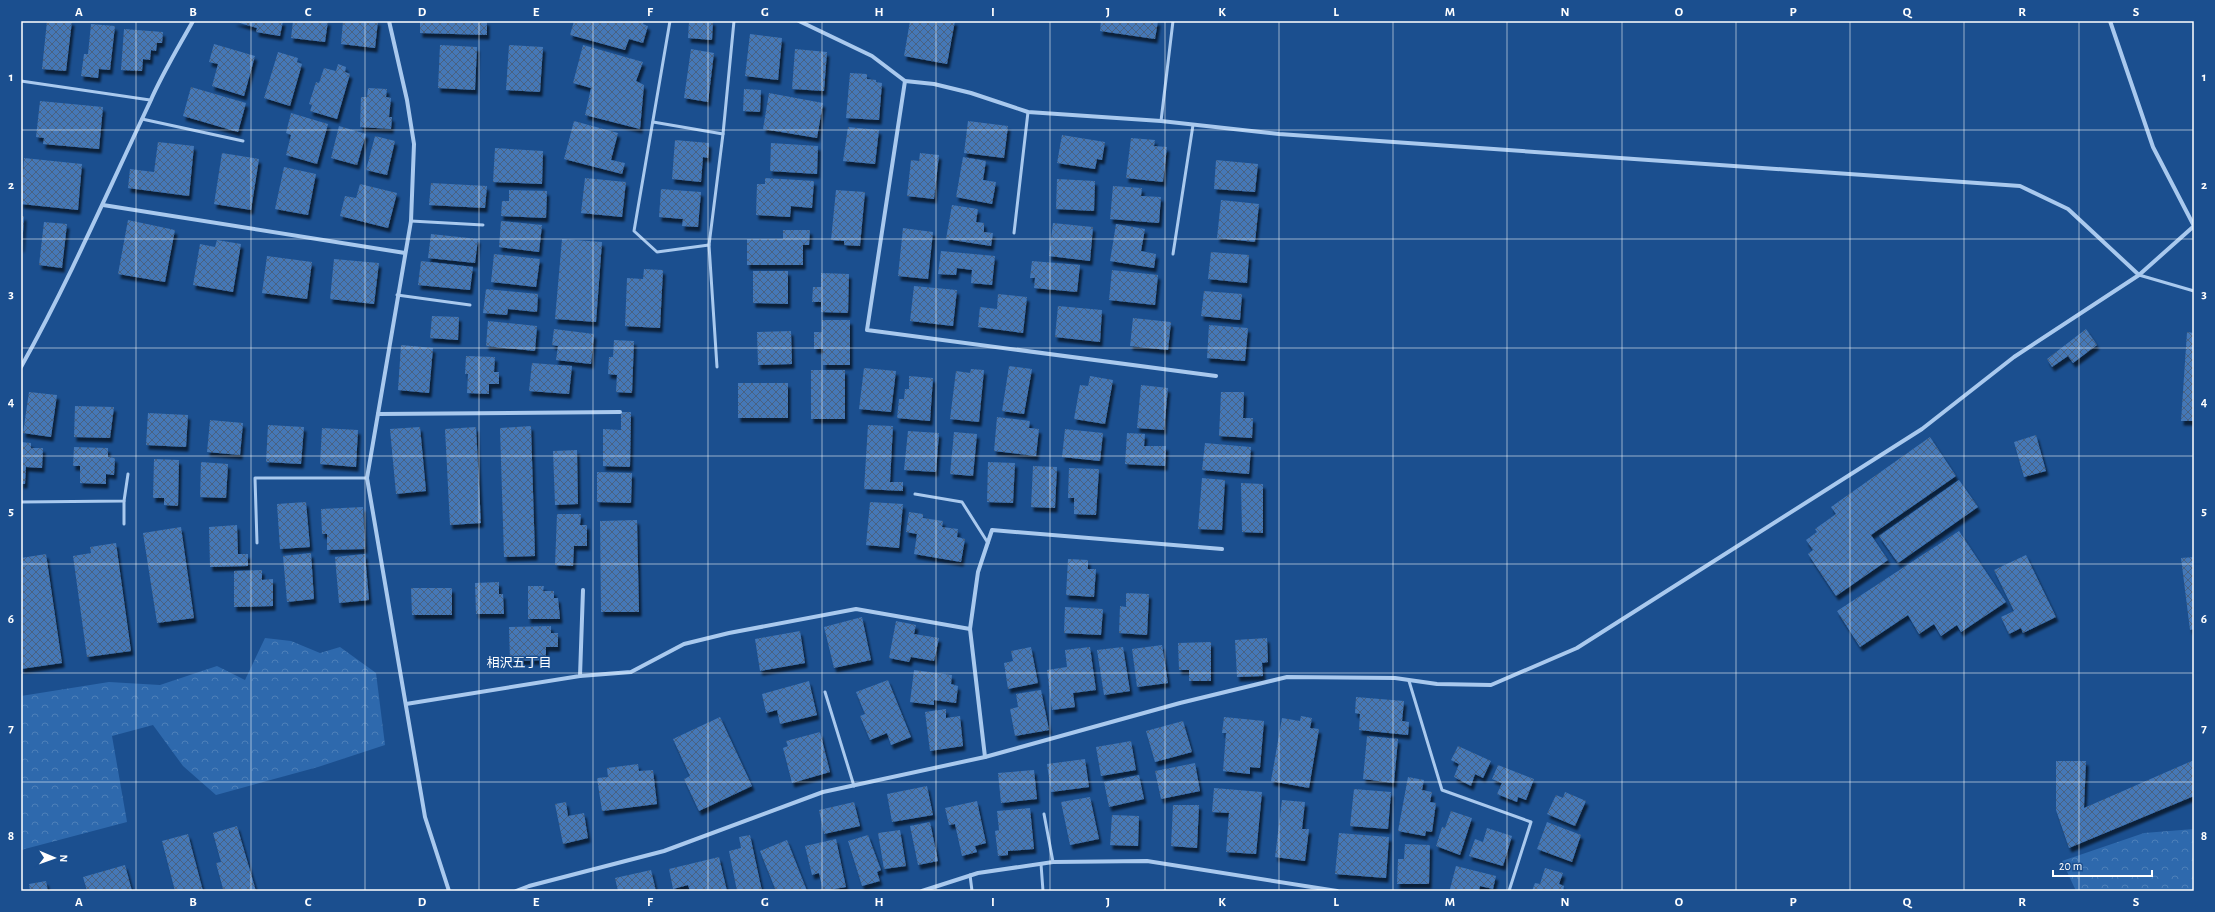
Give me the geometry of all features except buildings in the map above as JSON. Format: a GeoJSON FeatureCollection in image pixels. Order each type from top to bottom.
{"type":"FeatureCollection","features":[{"type":"Feature","properties":{"kind":"street"},"geometry":{"type":"LineString","coordinates":[[21,368],[41,332],[103,205],[150,100],[193,21]]}},
{"type":"Feature","properties":{"kind":"street"},"geometry":{"type":"LineString","coordinates":[[389,21],[407,100],[414,144],[411,221],[397,295],[367,478],[425,818],[449,891]]}},
{"type":"Feature","properties":{"kind":"street"},"geometry":{"type":"LineString","coordinates":[[799,21],[872,56],[905,81],[934,84],[971,93],[1028,112],[1161,121],[1287,135],[2020,186],[2068,209],[2138,275]]}},
{"type":"Feature","properties":{"kind":"street"},"geometry":{"type":"LineString","coordinates":[[516,891],[529,886],[664,850],[823,792],[984,757],[1180,703],[1287,677],[1395,678],[1437,684],[1491,685],[1577,648],[1922,429],[2014,357],[2138,275],[2194,226],[2153,147],[2110,21]]}},
{"type":"Feature","properties":{"kind":"street"},"geometry":{"type":"LineString","coordinates":[[905,81],[867,330],[1216,376]]}},
{"type":"Feature","properties":{"kind":"street"},"geometry":{"type":"LineString","coordinates":[[103,205],[405,253]]}},
{"type":"Feature","properties":{"kind":"street"},"geometry":{"type":"LineString","coordinates":[[378,414],[620,412]]}},
{"type":"Feature","properties":{"kind":"street"},"geometry":{"type":"LineString","coordinates":[[984,757],[970,628],[978,572],[992,530],[1222,549]]}},
{"type":"Feature","properties":{"kind":"street"},"geometry":{"type":"LineString","coordinates":[[580,676],[584,590]]}},
{"type":"Feature","properties":{"kind":"street"},"geometry":{"type":"LineString","coordinates":[[406,704],[580,676],[631,672],[684,644],[729,633],[856,609],[970,628]]}},
{"type":"Feature","properties":{"kind":"street"},"geometry":{"type":"LineString","coordinates":[[922,891],[970,875],[1053,862],[1147,861],[1337,891]]}},
{"type":"Feature","properties":{"kind":"lane"},"geometry":{"type":"LineString","coordinates":[[670,21],[634,231],[657,252],[709,245]]}},
{"type":"Feature","properties":{"kind":"lane"},"geometry":{"type":"LineString","coordinates":[[717,367],[709,245],[723,134],[734,21]]}},
{"type":"Feature","properties":{"kind":"lane"},"geometry":{"type":"LineString","coordinates":[[1161,121],[1173,21]]}},
{"type":"Feature","properties":{"kind":"lane"},"geometry":{"type":"LineString","coordinates":[[21,82],[150,100]]}},
{"type":"Feature","properties":{"kind":"lane"},"geometry":{"type":"LineString","coordinates":[[1014,233],[1028,112]]}},
{"type":"Feature","properties":{"kind":"lane"},"geometry":{"type":"LineString","coordinates":[[142,119],[243,141]]}},
{"type":"Feature","properties":{"kind":"lane"},"geometry":{"type":"LineString","coordinates":[[653,122],[723,134]]}},
{"type":"Feature","properties":{"kind":"lane"},"geometry":{"type":"LineString","coordinates":[[1173,254],[1193,125]]}},
{"type":"Feature","properties":{"kind":"lane"},"geometry":{"type":"LineString","coordinates":[[411,221],[482,225]]}},
{"type":"Feature","properties":{"kind":"lane"},"geometry":{"type":"LineString","coordinates":[[2138,275],[2194,291]]}},
{"type":"Feature","properties":{"kind":"lane"},"geometry":{"type":"LineString","coordinates":[[397,295],[470,305]]}},
{"type":"Feature","properties":{"kind":"lane"},"geometry":{"type":"LineString","coordinates":[[124,524],[124,501],[128,474]]}},
{"type":"Feature","properties":{"kind":"lane"},"geometry":{"type":"LineString","coordinates":[[257,542],[255,478],[367,478]]}},
{"type":"Feature","properties":{"kind":"lane"},"geometry":{"type":"LineString","coordinates":[[915,494],[962,502],[988,543]]}},
{"type":"Feature","properties":{"kind":"lane"},"geometry":{"type":"LineString","coordinates":[[21,502],[124,501]]}},
{"type":"Feature","properties":{"kind":"lane"},"geometry":{"type":"LineString","coordinates":[[1409,681],[1442,790],[1531,822],[1509,891]]}},
{"type":"Feature","properties":{"kind":"lane"},"geometry":{"type":"LineString","coordinates":[[825,692],[854,786]]}},
{"type":"Feature","properties":{"kind":"lane"},"geometry":{"type":"LineString","coordinates":[[1044,814],[1053,862]]}},
{"type":"Feature","properties":{"kind":"lane"},"geometry":{"type":"LineString","coordinates":[[1041,864],[1043,891]]}},
{"type":"Feature","properties":{"kind":"lane"},"geometry":{"type":"LineString","coordinates":[[970,875],[972,891]]}},
{"type":"Feature","properties":{"kind":"green space"},"geometry":{"type":"Polygon","coordinates":[[[265,638],[291,641],[320,653],[340,647],[376,673],[385,745],[318,767],[216,795],[183,766],[153,725],[112,736],[127,822],[21,850],[21,696],[109,682],[160,685],[217,666],[245,680],[265,638]]]}},
{"type":"Feature","properties":{"kind":"green space"},"geometry":{"type":"Polygon","coordinates":[[[2194,829],[2194,891],[2076,891],[2062,861],[2144,833],[2194,829]]]}},
{"type":"Feature","properties":{"kind":"district","name":"相沢五丁目"},"geometry":{"type":"Point","coordinates":[519,663]}}]}
